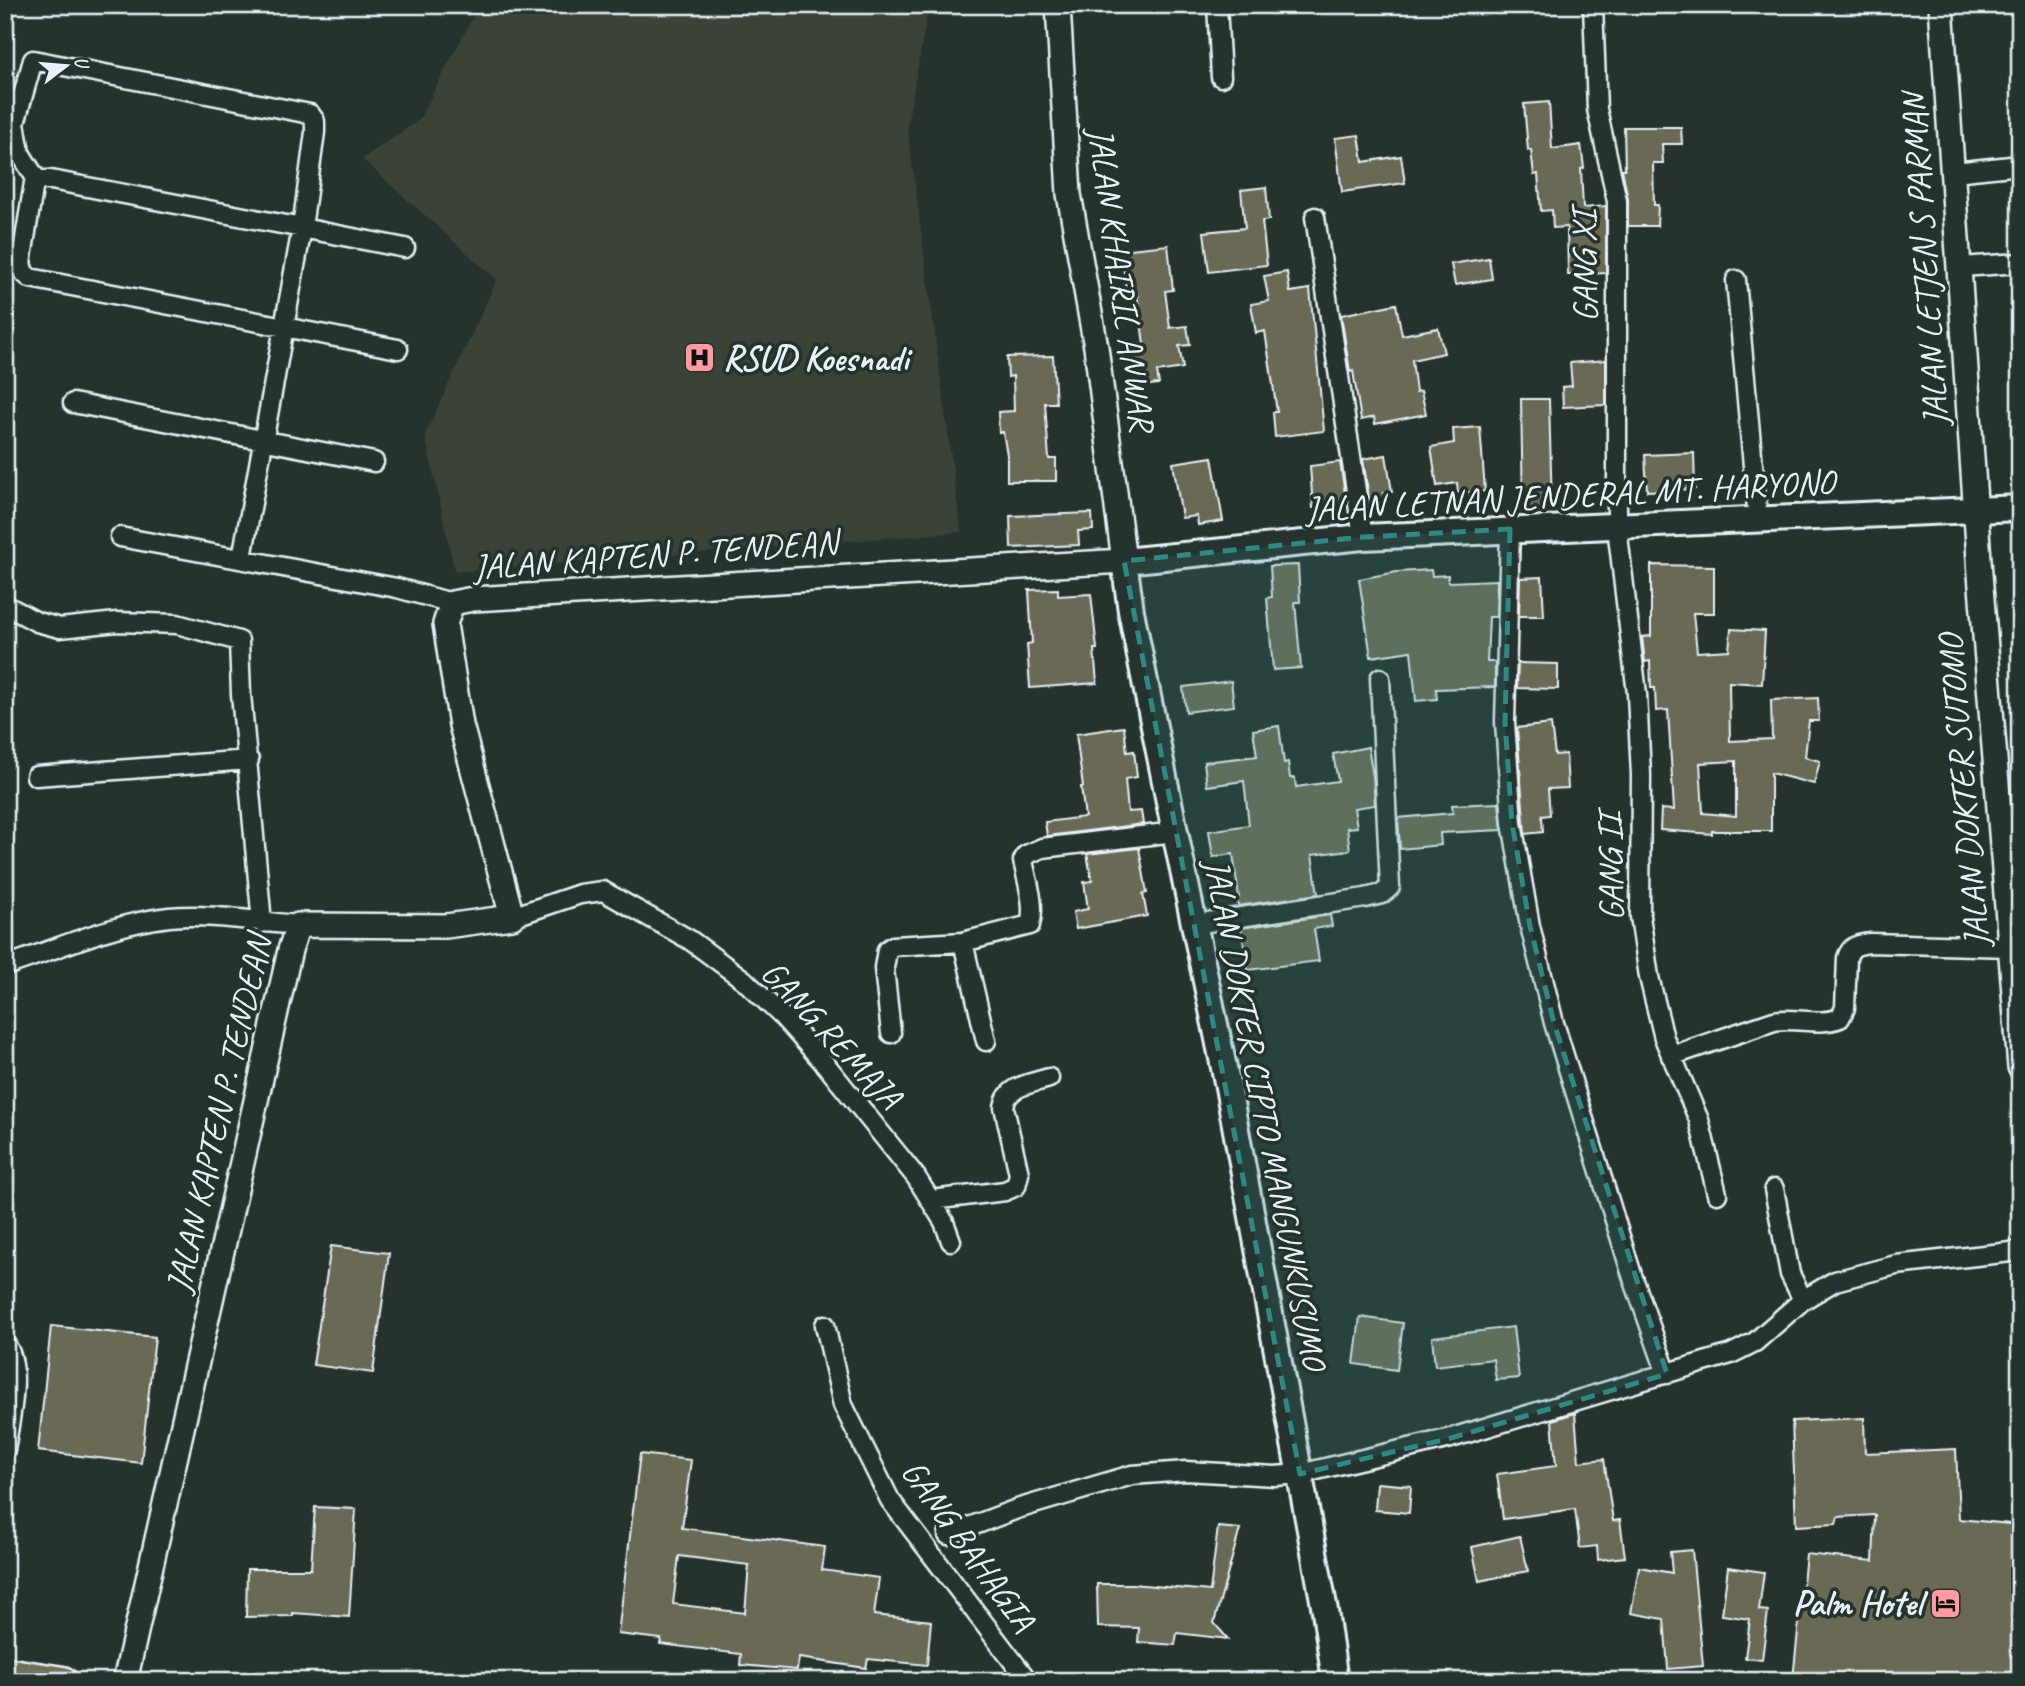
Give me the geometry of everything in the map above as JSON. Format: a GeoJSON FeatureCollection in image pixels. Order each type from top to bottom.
{"type":"FeatureCollection","features":[{"type":"Feature","properties":{"kind":"main road","name":"JALAN LETNAN JENDERAL MT. HARYONO"},"geometry":{"type":"LineString","coordinates":[[1124,561],[1363,537],[2020,508]]}},
{"type":"Feature","properties":{"kind":"main road","name":"JALAN DOKTER CIPTO MANGUNKUSUMO"},"geometry":{"type":"LineString","coordinates":[[1124,561],[1131,611],[1195,924],[1300,1474],[1335,1681]]}},
{"type":"Feature","properties":{"kind":"main road"},"geometry":{"type":"LineString","coordinates":[[5,1672],[63,1681]]}},
{"type":"Feature","properties":{"kind":"street","name":"JALAN KHAIRIL ANWAR"},"geometry":{"type":"LineString","coordinates":[[1058,5],[1069,194],[1096,347],[1124,561]]}},
{"type":"Feature","properties":{"kind":"street"},"geometry":{"type":"LineString","coordinates":[[1217,5],[1221,77]]}},
{"type":"Feature","properties":{"kind":"street","name":"GANG XI"},"geometry":{"type":"LineString","coordinates":[[1593,5],[1597,109],[1617,201],[1616,527]]}},
{"type":"Feature","properties":{"kind":"street","name":"JALAN LETJEN S PARMAN"},"geometry":{"type":"LineString","coordinates":[[1941,5],[1976,510]]}},
{"type":"Feature","properties":{"kind":"street"},"geometry":{"type":"LineString","coordinates":[[37,180],[20,153],[15,123],[33,60],[310,114],[315,121],[302,228],[242,558]]}},
{"type":"Feature","properties":{"kind":"street"},"geometry":{"type":"LineString","coordinates":[[1954,172],[2020,165]]}},
{"type":"Feature","properties":{"kind":"street"},"geometry":{"type":"LineString","coordinates":[[37,180],[51,180],[405,247]]}},
{"type":"Feature","properties":{"kind":"street"},"geometry":{"type":"LineString","coordinates":[[37,180],[32,186],[21,263],[27,276],[398,349]]}},
{"type":"Feature","properties":{"kind":"street"},"geometry":{"type":"LineString","coordinates":[[1315,217],[1363,537]]}},
{"type":"Feature","properties":{"kind":"street"},"geometry":{"type":"LineString","coordinates":[[1961,267],[2020,263]]}},
{"type":"Feature","properties":{"kind":"street"},"geometry":{"type":"LineString","coordinates":[[1736,280],[1758,520]]}},
{"type":"Feature","properties":{"kind":"street"},"geometry":{"type":"LineString","coordinates":[[73,403],[374,462]]}},
{"type":"Feature","properties":{"kind":"street","name":"JALAN DOKTER SUTOMO"},"geometry":{"type":"LineString","coordinates":[[1976,510],[2014,961],[2020,1068]]}},
{"type":"Feature","properties":{"kind":"street","name":"GANG II"},"geometry":{"type":"LineString","coordinates":[[1616,527],[1637,694],[1641,775],[1640,916],[1649,977],[1664,1038],[1699,1120],[1717,1195]]}},
{"type":"Feature","properties":{"kind":"street"},"geometry":{"type":"LineString","coordinates":[[1510,529],[1505,722],[1512,822],[1530,926],[1554,1023],[1632,1275],[1667,1374]]}},
{"type":"Feature","properties":{"kind":"street"},"geometry":{"type":"LineString","coordinates":[[120,537],[397,588],[443,601]]}},
{"type":"Feature","properties":{"kind":"street","name":"JALAN KAPTEN P. TENDEAN"},"geometry":{"type":"LineString","coordinates":[[125,1681],[283,977],[298,925],[446,926],[512,917],[461,725],[443,601],[1124,561]]}},
{"type":"Feature","properties":{"kind":"street"},"geometry":{"type":"LineString","coordinates":[[5,605],[37,622],[60,628],[141,622],[177,624],[239,641],[241,694],[262,922]]}},
{"type":"Feature","properties":{"kind":"street"},"geometry":{"type":"LineString","coordinates":[[1195,924],[1365,898],[1382,894],[1390,887],[1380,678]]}},
{"type":"Feature","properties":{"kind":"street"},"geometry":{"type":"LineString","coordinates":[[36,776],[249,760]]}},
{"type":"Feature","properties":{"kind":"street"},"geometry":{"type":"LineString","coordinates":[[891,1033],[884,968],[887,950],[893,946],[963,942],[1030,925],[1031,904],[1023,861],[1031,851],[1175,832]]}},
{"type":"Feature","properties":{"kind":"street","name":"GANG REMAJA"},"geometry":{"type":"LineString","coordinates":[[512,917],[580,894],[603,891],[690,940],[744,980],[783,1017],[869,1117],[916,1177],[932,1200],[951,1241]]}},
{"type":"Feature","properties":{"kind":"street"},"geometry":{"type":"LineString","coordinates":[[5,966],[64,943],[129,924],[171,917],[298,925]]}},
{"type":"Feature","properties":{"kind":"street"},"geometry":{"type":"LineString","coordinates":[[963,942],[986,1041]]}},
{"type":"Feature","properties":{"kind":"street"},"geometry":{"type":"LineString","coordinates":[[1671,1056],[1774,1021],[1830,1021],[1840,1018],[1845,1008],[1847,958],[1849,951],[1857,945],[1870,943],[2014,961]]}},
{"type":"Feature","properties":{"kind":"street"},"geometry":{"type":"LineString","coordinates":[[932,1200],[1005,1191],[1016,1186],[1019,1174],[1004,1107],[1005,1100],[1010,1092],[1049,1078]]}},
{"type":"Feature","properties":{"kind":"street"},"geometry":{"type":"LineString","coordinates":[[1774,1189],[1790,1273],[1803,1300]]}},
{"type":"Feature","properties":{"kind":"street"},"geometry":{"type":"LineString","coordinates":[[948,1535],[1017,1509],[1132,1475],[1186,1471],[1275,1476],[1300,1474],[1451,1438],[1731,1354],[1755,1342],[1803,1300],[1835,1281],[1870,1271],[1922,1262],[2020,1251]]}},
{"type":"Feature","properties":{"kind":"street","name":"GANG BAHAGIA"},"geometry":{"type":"LineString","coordinates":[[825,1325],[843,1405],[890,1500],[1028,1681]]}},
{"type":"Feature","properties":{"kind":"street"},"geometry":{"type":"LineString","coordinates":[[5,1343],[13,1364],[14,1385],[5,1450]]}},
{"type":"Feature","properties":{"kind":"highlighted area"},"geometry":{"type":"Polygon","coordinates":[[[1510,529],[1505,722],[1512,823],[1530,926],[1554,1023],[1667,1374],[1451,1438],[1300,1474],[1124,561],[1363,537],[1510,529]]]}},
{"type":"Feature","properties":{"kind":"shaded area","name":"RSUD Koesnadi"},"geometry":{"type":"Polygon","coordinates":[[[479,5],[929,5],[907,125],[961,532],[455,572],[425,435],[497,280],[362,159],[419,120],[479,5]]]}},
{"type":"Feature","properties":{"kind":"building"},"geometry":{"type":"Polygon","coordinates":[[[1549,102],[1552,149],[1581,145],[1584,168],[1581,169],[1583,208],[1606,206],[1606,273],[1568,275],[1567,227],[1553,228],[1552,210],[1541,211],[1538,174],[1534,175],[1531,150],[1528,150],[1524,104],[1549,102]]]}},
{"type":"Feature","properties":{"kind":"building"},"geometry":{"type":"Polygon","coordinates":[[[1624,127],[1681,127],[1682,144],[1662,144],[1663,163],[1653,163],[1654,205],[1658,205],[1657,226],[1628,226],[1628,199],[1622,169],[1625,169],[1624,127]]]}},
{"type":"Feature","properties":{"kind":"building"},"geometry":{"type":"Polygon","coordinates":[[[1359,135],[1363,162],[1401,156],[1405,183],[1342,192],[1335,138],[1359,135]]]}},
{"type":"Feature","properties":{"kind":"building"},"geometry":{"type":"Polygon","coordinates":[[[1266,187],[1269,220],[1262,221],[1267,265],[1209,272],[1204,232],[1245,228],[1241,190],[1266,187]]]}},
{"type":"Feature","properties":{"kind":"building"},"geometry":{"type":"Polygon","coordinates":[[[1168,245],[1173,290],[1165,291],[1170,328],[1187,326],[1190,345],[1179,346],[1183,368],[1157,372],[1159,384],[1134,387],[1128,346],[1144,344],[1137,294],[1127,296],[1121,250],[1168,245]]]}},
{"type":"Feature","properties":{"kind":"building"},"geometry":{"type":"Polygon","coordinates":[[[1489,258],[1492,279],[1455,285],[1451,264],[1489,258]]]}},
{"type":"Feature","properties":{"kind":"building"},"geometry":{"type":"Polygon","coordinates":[[[1287,272],[1290,292],[1310,289],[1324,431],[1275,437],[1273,412],[1277,412],[1265,331],[1256,333],[1251,304],[1269,301],[1264,276],[1287,272]]]}},
{"type":"Feature","properties":{"kind":"building"},"geometry":{"type":"Polygon","coordinates":[[[1396,304],[1402,335],[1438,328],[1444,353],[1412,360],[1416,392],[1421,391],[1426,414],[1375,424],[1374,417],[1361,420],[1341,315],[1396,304]]]}},
{"type":"Feature","properties":{"kind":"building"},"geometry":{"type":"Polygon","coordinates":[[[1053,356],[1056,403],[1045,403],[1049,459],[1056,459],[1056,481],[1007,481],[1007,455],[1003,432],[999,433],[998,412],[1014,411],[1013,376],[1008,377],[1007,357],[1053,356]]]}},
{"type":"Feature","properties":{"kind":"building"},"geometry":{"type":"Polygon","coordinates":[[[1606,360],[1606,405],[1563,407],[1562,387],[1572,386],[1570,363],[1606,360]]]}},
{"type":"Feature","properties":{"kind":"building"},"geometry":{"type":"Polygon","coordinates":[[[1521,399],[1549,399],[1552,508],[1523,508],[1521,399]]]}},
{"type":"Feature","properties":{"kind":"building"},"geometry":{"type":"Polygon","coordinates":[[[1480,427],[1485,491],[1458,493],[1457,483],[1437,486],[1431,447],[1454,443],[1453,429],[1480,427]]]}},
{"type":"Feature","properties":{"kind":"building"},"geometry":{"type":"Polygon","coordinates":[[[1694,453],[1695,489],[1647,491],[1645,455],[1694,453]]]}},
{"type":"Feature","properties":{"kind":"building"},"geometry":{"type":"Polygon","coordinates":[[[1386,455],[1392,492],[1384,493],[1386,503],[1370,505],[1363,459],[1386,455]]]}},
{"type":"Feature","properties":{"kind":"building"},"geometry":{"type":"Polygon","coordinates":[[[1212,457],[1223,521],[1198,525],[1197,516],[1182,518],[1173,463],[1212,457]]]}},
{"type":"Feature","properties":{"kind":"building"},"geometry":{"type":"Polygon","coordinates":[[[1340,462],[1347,506],[1313,508],[1310,466],[1340,462]]]}},
{"type":"Feature","properties":{"kind":"building"},"geometry":{"type":"Polygon","coordinates":[[[1092,513],[1093,530],[1078,531],[1079,545],[1011,548],[1010,516],[1092,513]]]}},
{"type":"Feature","properties":{"kind":"building"},"geometry":{"type":"Polygon","coordinates":[[[1298,565],[1300,602],[1295,602],[1301,668],[1273,670],[1267,598],[1272,597],[1270,566],[1298,565]]]}},
{"type":"Feature","properties":{"kind":"building"},"geometry":{"type":"Polygon","coordinates":[[[1651,565],[1714,566],[1714,613],[1693,613],[1697,652],[1729,650],[1731,629],[1765,631],[1762,684],[1729,682],[1730,741],[1772,739],[1771,700],[1818,698],[1819,721],[1809,721],[1805,757],[1820,761],[1814,784],[1771,773],[1771,831],[1712,831],[1712,834],[1660,830],[1661,809],[1674,810],[1668,710],[1656,711],[1655,688],[1651,688],[1650,661],[1645,662],[1642,637],[1651,636],[1651,565]],[[1736,761],[1700,763],[1703,813],[1736,816],[1736,761]]]}},
{"type":"Feature","properties":{"kind":"building"},"geometry":{"type":"Polygon","coordinates":[[[1431,570],[1432,576],[1448,575],[1448,582],[1497,580],[1496,617],[1489,617],[1487,662],[1495,662],[1495,687],[1436,689],[1437,699],[1416,701],[1411,651],[1371,657],[1359,579],[1397,572],[1431,570]]]}},
{"type":"Feature","properties":{"kind":"building"},"geometry":{"type":"Polygon","coordinates":[[[1542,577],[1544,616],[1519,616],[1520,578],[1542,577]]]}},
{"type":"Feature","properties":{"kind":"building"},"geometry":{"type":"Polygon","coordinates":[[[1058,589],[1058,596],[1091,594],[1097,649],[1094,649],[1097,683],[1030,688],[1027,644],[1032,643],[1029,590],[1058,589]]]}},
{"type":"Feature","properties":{"kind":"building"},"geometry":{"type":"Polygon","coordinates":[[[1518,663],[1558,664],[1558,689],[1517,688],[1518,663]]]}},
{"type":"Feature","properties":{"kind":"building"},"geometry":{"type":"Polygon","coordinates":[[[1231,681],[1234,706],[1186,712],[1183,687],[1231,681]]]}},
{"type":"Feature","properties":{"kind":"building"},"geometry":{"type":"Polygon","coordinates":[[[1551,724],[1555,755],[1566,754],[1568,788],[1548,789],[1550,815],[1542,816],[1543,832],[1525,834],[1517,728],[1551,724]]]}},
{"type":"Feature","properties":{"kind":"building"},"geometry":{"type":"Polygon","coordinates":[[[1279,726],[1284,763],[1288,762],[1290,778],[1295,778],[1296,787],[1338,781],[1333,754],[1368,747],[1375,805],[1354,808],[1357,827],[1347,828],[1350,850],[1312,855],[1318,894],[1238,906],[1233,854],[1213,857],[1209,831],[1249,825],[1244,781],[1207,786],[1204,762],[1257,756],[1253,730],[1279,726]]]}},
{"type":"Feature","properties":{"kind":"building"},"geometry":{"type":"Polygon","coordinates":[[[1124,727],[1127,752],[1134,751],[1137,777],[1125,779],[1128,812],[1141,811],[1143,824],[1047,836],[1045,822],[1085,817],[1076,734],[1124,727]]]}},
{"type":"Feature","properties":{"kind":"building"},"geometry":{"type":"Polygon","coordinates":[[[1499,803],[1502,830],[1440,833],[1441,845],[1400,849],[1398,818],[1453,813],[1452,805],[1499,803]]]}},
{"type":"Feature","properties":{"kind":"building"},"geometry":{"type":"Polygon","coordinates":[[[1139,848],[1147,893],[1143,894],[1147,916],[1076,929],[1073,912],[1088,909],[1084,882],[1092,881],[1087,854],[1139,848]]]}},
{"type":"Feature","properties":{"kind":"building"},"geometry":{"type":"Polygon","coordinates":[[[1330,915],[1332,926],[1314,929],[1319,961],[1248,970],[1241,928],[1330,915]]]}},
{"type":"Feature","properties":{"kind":"building"},"geometry":{"type":"Polygon","coordinates":[[[331,1246],[389,1253],[373,1373],[313,1365],[331,1246]]]}},
{"type":"Feature","properties":{"kind":"building"},"geometry":{"type":"Polygon","coordinates":[[[1360,1317],[1403,1323],[1397,1370],[1354,1364],[1360,1317]]]}},
{"type":"Feature","properties":{"kind":"building"},"geometry":{"type":"Polygon","coordinates":[[[51,1326],[155,1337],[141,1463],[38,1451],[51,1326]]]}},
{"type":"Feature","properties":{"kind":"building"},"geometry":{"type":"Polygon","coordinates":[[[1513,1327],[1519,1378],[1496,1380],[1493,1359],[1435,1366],[1432,1337],[1513,1327]]]}},
{"type":"Feature","properties":{"kind":"building"},"geometry":{"type":"Polygon","coordinates":[[[1575,1413],[1579,1462],[1604,1459],[1613,1521],[1620,1520],[1625,1557],[1598,1560],[1597,1546],[1580,1548],[1575,1509],[1503,1519],[1497,1474],[1556,1466],[1552,1420],[1575,1413]]]}},
{"type":"Feature","properties":{"kind":"building"},"geometry":{"type":"Polygon","coordinates":[[[1864,1418],[1865,1453],[1956,1449],[1959,1519],[2020,1525],[2020,1681],[1793,1679],[1806,1554],[1873,1561],[1875,1515],[1838,1517],[1836,1524],[1796,1526],[1792,1421],[1864,1418]]]}},
{"type":"Feature","properties":{"kind":"building"},"geometry":{"type":"Polygon","coordinates":[[[640,1454],[691,1460],[682,1528],[825,1547],[822,1570],[879,1578],[874,1615],[931,1621],[927,1665],[868,1659],[866,1668],[799,1658],[797,1670],[740,1665],[741,1654],[660,1644],[661,1639],[618,1634],[640,1454]],[[679,1556],[673,1604],[745,1613],[749,1565],[679,1556]]]}},
{"type":"Feature","properties":{"kind":"building"},"geometry":{"type":"Polygon","coordinates":[[[1377,1483],[1411,1486],[1409,1513],[1375,1510],[1377,1483]]]}},
{"type":"Feature","properties":{"kind":"building"},"geometry":{"type":"Polygon","coordinates":[[[315,1507],[356,1509],[349,1617],[293,1613],[293,1616],[246,1617],[247,1569],[311,1569],[315,1507]]]}},
{"type":"Feature","properties":{"kind":"building"},"geometry":{"type":"Polygon","coordinates":[[[1218,1527],[1240,1529],[1214,1623],[1228,1639],[1177,1633],[1175,1645],[1138,1642],[1139,1628],[1098,1627],[1097,1584],[1132,1584],[1210,1591],[1218,1527]]]}},
{"type":"Feature","properties":{"kind":"building"},"geometry":{"type":"Polygon","coordinates":[[[1520,1536],[1528,1571],[1479,1581],[1472,1547],[1520,1536]]]}},
{"type":"Feature","properties":{"kind":"building"},"geometry":{"type":"Polygon","coordinates":[[[1692,1550],[1703,1666],[1668,1669],[1664,1619],[1631,1613],[1639,1567],[1672,1573],[1670,1552],[1692,1550]]]}},
{"type":"Feature","properties":{"kind":"building"},"geometry":{"type":"Polygon","coordinates":[[[1728,1567],[1764,1572],[1759,1610],[1768,1611],[1762,1660],[1745,1658],[1750,1619],[1722,1615],[1728,1567]]]}},
{"type":"Feature","properties":{"kind":"place","name":"RSUD Koesnadi"},"geometry":{"type":"Point","coordinates":[700,358]}},
{"type":"Feature","properties":{"kind":"place","name":"Palm Hotel"},"geometry":{"type":"Point","coordinates":[1945,1603]}}]}
